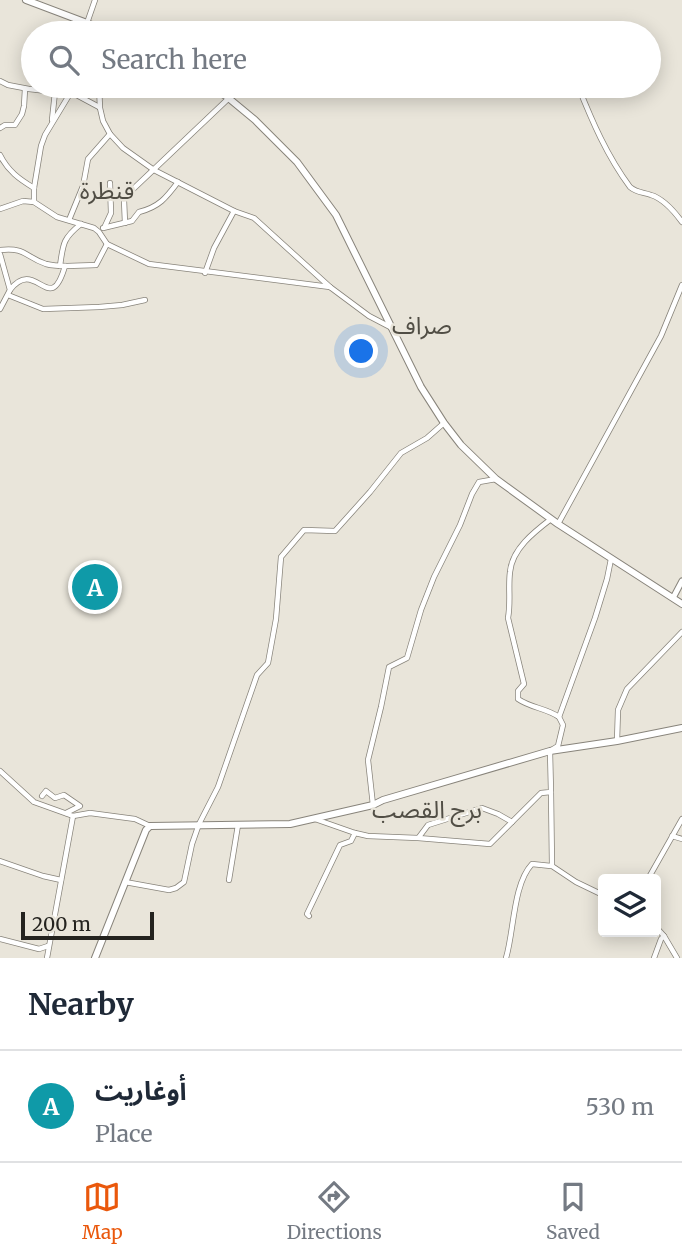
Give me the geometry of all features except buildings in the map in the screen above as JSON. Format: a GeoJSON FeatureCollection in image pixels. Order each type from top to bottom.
{"type":"FeatureCollection","features":[{"type":"Feature","properties":{"kind":"main road"},"geometry":{"type":"LineString","coordinates":[[26,0],[82,21]]}},
{"type":"Feature","properties":{"kind":"main road"},"geometry":{"type":"LineString","coordinates":[[228,98],[256,120],[297,162],[336,215],[421,387],[461,445],[496,479],[551,519],[682,604]]}},
{"type":"Feature","properties":{"kind":"main road"},"geometry":{"type":"LineString","coordinates":[[95,958],[146,830],[150,826],[288,824],[373,805],[550,751],[682,728]]}},
{"type":"Feature","properties":{"kind":"street"},"geometry":{"type":"LineString","coordinates":[[88,21],[95,0]]}},
{"type":"Feature","properties":{"kind":"street"},"geometry":{"type":"LineString","coordinates":[[0,80],[21,88]]}},
{"type":"Feature","properties":{"kind":"street"},"geometry":{"type":"LineString","coordinates":[[0,128],[15,125],[22,114],[24,98]]}},
{"type":"Feature","properties":{"kind":"street"},"geometry":{"type":"LineString","coordinates":[[52,124],[54,98]]}},
{"type":"Feature","properties":{"kind":"street"},"geometry":{"type":"LineString","coordinates":[[34,202],[41,146],[67,98]]}},
{"type":"Feature","properties":{"kind":"street"},"geometry":{"type":"LineString","coordinates":[[82,98],[100,108]]}},
{"type":"Feature","properties":{"kind":"street"},"geometry":{"type":"LineString","coordinates":[[100,98],[103,121],[110,134],[123,148],[154,170],[234,211],[254,218],[330,288],[369,316],[393,328]]}},
{"type":"Feature","properties":{"kind":"street"},"geometry":{"type":"LineString","coordinates":[[125,223],[124,200],[130,191],[226,98]]}},
{"type":"Feature","properties":{"kind":"street"},"geometry":{"type":"LineString","coordinates":[[583,98],[603,143],[630,187],[634,191],[660,199],[682,222]]}},
{"type":"Feature","properties":{"kind":"street"},"geometry":{"type":"LineString","coordinates":[[69,220],[83,186],[90,156],[110,134]]}},
{"type":"Feature","properties":{"kind":"street"},"geometry":{"type":"LineString","coordinates":[[0,155],[15,176],[34,188]]}},
{"type":"Feature","properties":{"kind":"street"},"geometry":{"type":"LineString","coordinates":[[0,209],[23,201],[34,202],[51,214],[101,230],[132,221],[139,212],[151,209],[161,202],[178,182]]}},
{"type":"Feature","properties":{"kind":"street"},"geometry":{"type":"LineString","coordinates":[[101,230],[111,213],[110,183]]}},
{"type":"Feature","properties":{"kind":"street"},"geometry":{"type":"LineString","coordinates":[[205,273],[214,248],[234,211]]}},
{"type":"Feature","properties":{"kind":"street"},"geometry":{"type":"LineString","coordinates":[[0,309],[15,284],[26,278],[47,287],[57,287],[63,266],[65,238],[81,224]]}},
{"type":"Feature","properties":{"kind":"street"},"geometry":{"type":"LineString","coordinates":[[101,230],[107,244],[149,264],[330,288]]}},
{"type":"Feature","properties":{"kind":"street"},"geometry":{"type":"LineString","coordinates":[[9,292],[0,252],[13,248],[46,264],[96,265],[107,244]]}},
{"type":"Feature","properties":{"kind":"street"},"geometry":{"type":"LineString","coordinates":[[558,524],[661,336],[682,285]]}},
{"type":"Feature","properties":{"kind":"street"},"geometry":{"type":"LineString","coordinates":[[9,292],[43,309],[122,305],[145,300]]}},
{"type":"Feature","properties":{"kind":"street"},"geometry":{"type":"LineString","coordinates":[[125,882],[169,890],[184,882],[199,824],[218,788],[257,675],[268,663],[276,619],[281,557],[304,530],[335,530],[401,453],[427,438],[444,423]]}},
{"type":"Feature","properties":{"kind":"street"},"geometry":{"type":"LineString","coordinates":[[373,805],[368,760],[389,667],[407,658],[433,577],[472,494],[480,482],[496,479]]}},
{"type":"Feature","properties":{"kind":"street"},"geometry":{"type":"LineString","coordinates":[[551,519],[528,538],[512,561],[508,618],[524,684],[518,691],[518,699],[527,705],[552,711],[563,725],[558,746],[550,751],[552,866]]}},
{"type":"Feature","properties":{"kind":"street"},"geometry":{"type":"LineString","coordinates":[[559,717],[595,618],[611,558]]}},
{"type":"Feature","properties":{"kind":"street"},"geometry":{"type":"LineString","coordinates":[[673,598],[682,581]]}},
{"type":"Feature","properties":{"kind":"street"},"geometry":{"type":"LineString","coordinates":[[617,741],[618,710],[627,689],[682,632]]}},
{"type":"Feature","properties":{"kind":"street"},"geometry":{"type":"LineString","coordinates":[[0,771],[34,802],[73,816],[90,813],[135,819],[150,826]]}},
{"type":"Feature","properties":{"kind":"street"},"geometry":{"type":"LineString","coordinates":[[42,796],[46,791],[55,798],[64,795],[80,806],[65,813]]}},
{"type":"Feature","properties":{"kind":"street"},"geometry":{"type":"LineString","coordinates":[[315,819],[368,836],[489,844],[541,793],[551,792]]}},
{"type":"Feature","properties":{"kind":"street"},"geometry":{"type":"LineString","coordinates":[[418,838],[428,825],[482,808],[512,822]]}},
{"type":"Feature","properties":{"kind":"street"},"geometry":{"type":"LineString","coordinates":[[47,958],[73,816]]}},
{"type":"Feature","properties":{"kind":"street"},"geometry":{"type":"LineString","coordinates":[[651,874],[682,819]]}},
{"type":"Feature","properties":{"kind":"street"},"geometry":{"type":"LineString","coordinates":[[229,880],[238,824]]}},
{"type":"Feature","properties":{"kind":"street"},"geometry":{"type":"LineString","coordinates":[[309,916],[307,914],[340,845],[351,841],[355,833]]}},
{"type":"Feature","properties":{"kind":"street"},"geometry":{"type":"LineString","coordinates":[[672,836],[682,839]]}},
{"type":"Feature","properties":{"kind":"street"},"geometry":{"type":"LineString","coordinates":[[0,861],[61,880]]}},
{"type":"Feature","properties":{"kind":"street"},"geometry":{"type":"LineString","coordinates":[[506,958],[523,879],[532,864],[552,866],[598,893]]}},
{"type":"Feature","properties":{"kind":"street"},"geometry":{"type":"LineString","coordinates":[[661,932],[677,958]]}},
{"type":"Feature","properties":{"kind":"street"},"geometry":{"type":"LineString","coordinates":[[654,958],[664,936]]}},
{"type":"Feature","properties":{"kind":"street"},"geometry":{"type":"LineString","coordinates":[[0,939],[39,949],[49,946]]}},
{"type":"Feature","properties":{"kind":"place","name":"أوغاريت"},"geometry":{"type":"Point","coordinates":[95,587]}},
{"type":"Feature","properties":{"kind":"district","name":"قنطرة"},"geometry":{"type":"Point","coordinates":[107,190]}},
{"type":"Feature","properties":{"kind":"district","name":"صراف"},"geometry":{"type":"Point","coordinates":[422,325]}},
{"type":"Feature","properties":{"kind":"district","name":"برج القصب"},"geometry":{"type":"Point","coordinates":[427,809]}}]}
